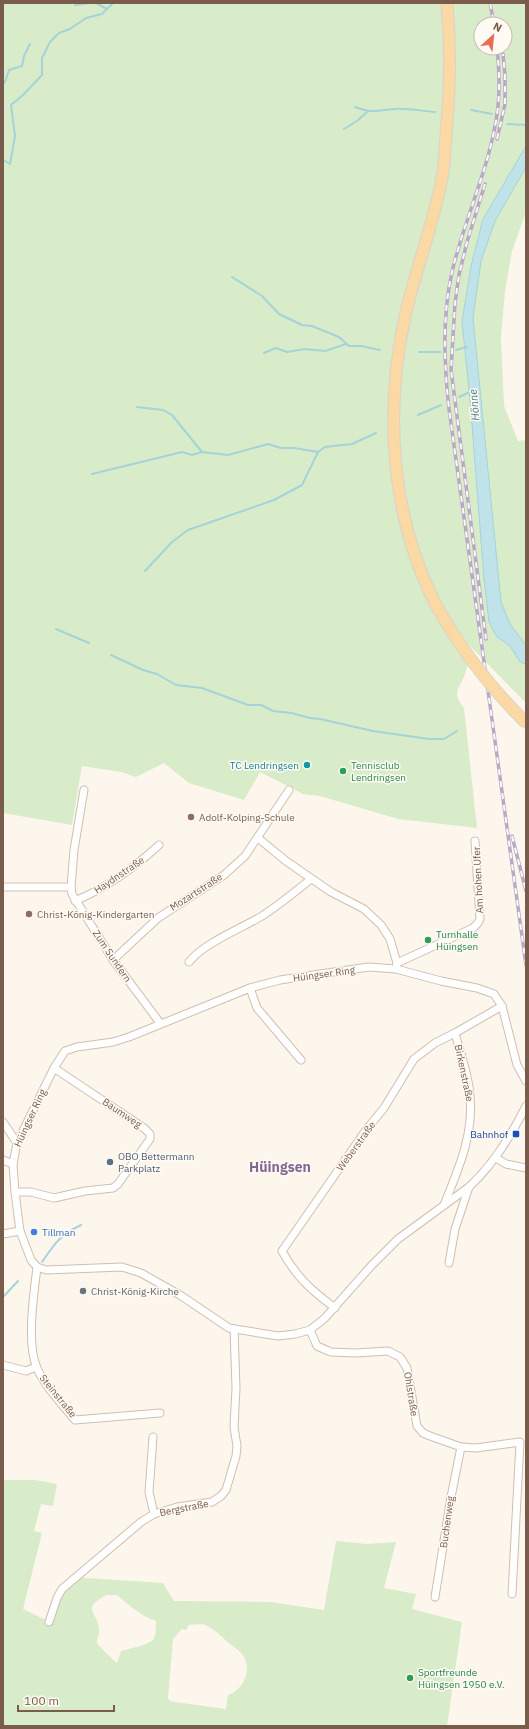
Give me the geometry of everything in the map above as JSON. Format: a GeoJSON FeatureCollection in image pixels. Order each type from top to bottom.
{"type":"FeatureCollection","features":[{"type":"Feature","properties":{"kind":"main road"},"geometry":{"type":"LineString","coordinates":[[447,3],[450,52],[450,90],[443,171],[438,198],[406,312],[401,342],[395,398],[394,434],[398,489],[418,564],[435,603],[471,661],[508,705],[526,723]]}},
{"type":"Feature","properties":{"kind":"street","name":"Zum Sundern"},"geometry":{"type":"LineString","coordinates":[[84,790],[74,850],[71,887],[75,901],[113,960],[160,1023]]}},
{"type":"Feature","properties":{"kind":"street","name":"Mozartstraße"},"geometry":{"type":"LineString","coordinates":[[113,960],[158,918],[224,874],[245,856],[289,790]]}},
{"type":"Feature","properties":{"kind":"street"},"geometry":{"type":"LineString","coordinates":[[258,838],[311,879],[346,901],[364,909],[390,939],[396,966]]}},
{"type":"Feature","properties":{"kind":"street","name":"Am hohen Ufer"},"geometry":{"type":"LineString","coordinates":[[396,966],[473,928],[478,923],[480,919],[475,841]]}},
{"type":"Feature","properties":{"kind":"street","name":"Haydnstraße"},"geometry":{"type":"LineString","coordinates":[[75,901],[87,896],[113,880],[141,861],[159,844]]}},
{"type":"Feature","properties":{"kind":"street"},"geometry":{"type":"LineString","coordinates":[[189,962],[198,952],[262,916],[286,900],[311,879]]}},
{"type":"Feature","properties":{"kind":"street"},"geometry":{"type":"LineString","coordinates":[[3,887],[71,887]]}},
{"type":"Feature","properties":{"kind":"street","name":"Hüingser Ring"},"geometry":{"type":"LineString","coordinates":[[37,1267],[31,1260],[20,1230],[13,1164],[17,1143],[54,1068],[65,1051],[72,1048],[113,1042],[129,1037],[160,1023],[250,988],[280,980],[369,967],[396,966],[441,981],[477,988],[494,994],[502,1006],[517,1065],[526,1081]]}},
{"type":"Feature","properties":{"kind":"street"},"geometry":{"type":"LineString","coordinates":[[250,988],[257,1008],[301,1060]]}},
{"type":"Feature","properties":{"kind":"street","name":"Weberstraße"},"geometry":{"type":"LineString","coordinates":[[336,1308],[305,1284],[292,1269],[282,1251],[366,1130],[384,1108],[414,1059],[435,1043],[456,1033],[502,1006]]}},
{"type":"Feature","properties":{"kind":"street","name":"Birkenstraße"},"geometry":{"type":"LineString","coordinates":[[444,1205],[465,1148],[471,1118],[470,1094],[456,1033]]}},
{"type":"Feature","properties":{"kind":"street","name":"Baumweg"},"geometry":{"type":"LineString","coordinates":[[15,1192],[31,1192],[54,1198],[85,1191],[113,1188],[118,1184],[150,1139],[150,1134],[144,1128],[54,1068]]}},
{"type":"Feature","properties":{"kind":"street"},"geometry":{"type":"LineString","coordinates":[[37,1267],[46,1270],[122,1267],[141,1273],[170,1290],[224,1326],[278,1336],[310,1330],[336,1308],[371,1266],[398,1239],[469,1187],[480,1177],[496,1158],[510,1137],[526,1106]]}},
{"type":"Feature","properties":{"kind":"street"},"geometry":{"type":"LineString","coordinates":[[3,1122],[17,1143]]}},
{"type":"Feature","properties":{"kind":"street"},"geometry":{"type":"LineString","coordinates":[[496,1158],[506,1164],[526,1168]]}},
{"type":"Feature","properties":{"kind":"street"},"geometry":{"type":"LineString","coordinates":[[3,1160],[13,1164]]}},
{"type":"Feature","properties":{"kind":"street"},"geometry":{"type":"LineString","coordinates":[[449,1263],[455,1229],[469,1187]]}},
{"type":"Feature","properties":{"kind":"street"},"geometry":{"type":"LineString","coordinates":[[3,1234],[20,1230]]}},
{"type":"Feature","properties":{"kind":"street","name":"Steinstraße"},"geometry":{"type":"LineString","coordinates":[[37,1267],[32,1310],[32,1352],[36,1367],[41,1376],[75,1420],[160,1413]]}},
{"type":"Feature","properties":{"kind":"street","name":"Bergstraße"},"geometry":{"type":"LineString","coordinates":[[49,1622],[57,1598],[62,1589],[141,1522],[154,1514],[177,1507],[212,1502],[221,1496],[226,1490],[236,1456],[237,1446],[234,1427],[236,1388],[234,1329]]}},
{"type":"Feature","properties":{"kind":"street","name":"Ohlstraße"},"geometry":{"type":"LineString","coordinates":[[310,1330],[317,1346],[331,1352],[356,1353],[388,1351],[400,1357],[407,1368],[414,1416],[417,1426],[423,1433],[462,1447],[476,1448],[523,1442],[512,1594]]}},
{"type":"Feature","properties":{"kind":"street"},"geometry":{"type":"LineString","coordinates":[[3,1365],[26,1371],[36,1367]]}},
{"type":"Feature","properties":{"kind":"street"},"geometry":{"type":"LineString","coordinates":[[153,1437],[149,1492],[154,1514]]}},
{"type":"Feature","properties":{"kind":"street","name":"Buchenweg"},"geometry":{"type":"LineString","coordinates":[[435,1597],[451,1497],[462,1447]]}},
{"type":"Feature","properties":{"kind":"green space"},"geometry":{"type":"Polygon","coordinates":[[[3,3],[526,3],[526,212],[512,251],[505,291],[501,337],[504,406],[518,441],[526,440],[526,703],[469,645],[467,668],[457,693],[464,708],[477,828],[398,819],[320,796],[303,794],[260,772],[244,800],[189,783],[164,763],[136,777],[121,772],[82,766],[72,825],[3,813],[3,3]]]}},
{"type":"Feature","properties":{"kind":"green space"},"geometry":{"type":"Polygon","coordinates":[[[3,1480],[35,1480],[57,1484],[53,1506],[41,1504],[34,1531],[42,1533],[23,1609],[46,1620],[71,1577],[163,1583],[174,1601],[271,1602],[324,1610],[336,1541],[366,1544],[396,1542],[384,1588],[416,1594],[412,1609],[462,1622],[447,1726],[3,1726],[3,1480]],[[106,1595],[98,1600],[92,1607],[99,1628],[97,1643],[117,1663],[121,1651],[143,1645],[153,1640],[156,1621],[131,1607],[117,1595],[106,1595]],[[198,1624],[189,1625],[186,1630],[182,1629],[173,1639],[168,1698],[170,1701],[174,1702],[226,1709],[228,1695],[239,1688],[243,1683],[247,1671],[245,1659],[239,1651],[211,1628],[198,1624]]]}},
{"type":"Feature","properties":{"kind":"water","name":"Hönne"},"geometry":{"type":"Polygon","coordinates":[[[526,146],[526,167],[495,221],[481,261],[473,318],[501,602],[510,624],[526,645],[526,664],[520,662],[510,646],[497,637],[489,622],[462,322],[471,266],[483,219],[526,146]]]}},
{"type":"Feature","properties":{"kind":"waterway"},"geometry":{"type":"LineString","coordinates":[[75,5],[89,3]]}},
{"type":"Feature","properties":{"kind":"waterway"},"geometry":{"type":"LineString","coordinates":[[96,3],[107,9]]}},
{"type":"Feature","properties":{"kind":"waterway"},"geometry":{"type":"LineString","coordinates":[[3,160],[10,164],[15,136],[11,105],[42,75],[42,58],[50,42],[59,33],[70,29],[86,18],[102,14],[113,3]]}},
{"type":"Feature","properties":{"kind":"waterway"},"geometry":{"type":"LineString","coordinates":[[3,84],[9,70],[22,66],[24,56],[30,44]]}},
{"type":"Feature","properties":{"kind":"waterway"},"geometry":{"type":"LineString","coordinates":[[355,107],[371,111],[409,109],[435,112]]}},
{"type":"Feature","properties":{"kind":"waterway"},"geometry":{"type":"LineString","coordinates":[[471,110],[492,114]]}},
{"type":"Feature","properties":{"kind":"waterway"},"geometry":{"type":"LineString","coordinates":[[344,129],[357,121],[367,112]]}},
{"type":"Feature","properties":{"kind":"waterway"},"geometry":{"type":"LineString","coordinates":[[507,124],[526,125]]}},
{"type":"Feature","properties":{"kind":"waterway"},"geometry":{"type":"LineString","coordinates":[[232,277],[262,296],[279,314],[302,325],[312,326],[339,337],[349,346],[361,346],[380,350]]}},
{"type":"Feature","properties":{"kind":"waterway"},"geometry":{"type":"LineString","coordinates":[[264,353],[276,348],[287,352],[305,349],[325,351],[346,344]]}},
{"type":"Feature","properties":{"kind":"waterway"},"geometry":{"type":"LineString","coordinates":[[456,350],[467,347]]}},
{"type":"Feature","properties":{"kind":"waterway"},"geometry":{"type":"LineString","coordinates":[[419,352],[440,352]]}},
{"type":"Feature","properties":{"kind":"waterway","name":"Hönne"},"geometry":{"type":"LineString","coordinates":[[459,397],[472,391]]}},
{"type":"Feature","properties":{"kind":"waterway"},"geometry":{"type":"LineString","coordinates":[[418,415],[441,405]]}},
{"type":"Feature","properties":{"kind":"waterway"},"geometry":{"type":"LineString","coordinates":[[137,407],[163,410],[172,415],[202,452]]}},
{"type":"Feature","properties":{"kind":"waterway"},"geometry":{"type":"LineString","coordinates":[[92,474],[182,452],[192,455],[202,452],[228,455],[268,444],[281,448],[294,448],[318,452],[325,447],[352,444],[376,433]]}},
{"type":"Feature","properties":{"kind":"waterway"},"geometry":{"type":"LineString","coordinates":[[145,571],[172,542],[188,530],[274,500],[302,485],[318,452]]}},
{"type":"Feature","properties":{"kind":"waterway"},"geometry":{"type":"LineString","coordinates":[[56,629],[89,643]]}},
{"type":"Feature","properties":{"kind":"waterway"},"geometry":{"type":"LineString","coordinates":[[111,655],[143,670],[157,674],[176,685],[202,688],[248,705],[261,705],[273,711],[291,713],[373,731],[429,739],[444,739],[457,731]]}},
{"type":"Feature","properties":{"kind":"waterway"},"geometry":{"type":"LineString","coordinates":[[42,1262],[58,1240],[68,1232],[81,1225]]}},
{"type":"Feature","properties":{"kind":"waterway"},"geometry":{"type":"LineString","coordinates":[[3,1297],[18,1281]]}},
{"type":"Feature","properties":{"kind":"railway"},"geometry":{"type":"LineString","coordinates":[[490,3],[492,16]]}},
{"type":"Feature","properties":{"kind":"railway"},"geometry":{"type":"LineString","coordinates":[[498,56],[499,92],[495,127],[484,169],[457,251],[452,272],[445,323],[445,357],[449,409],[526,965]]}},
{"type":"Feature","properties":{"kind":"railway"},"geometry":{"type":"LineString","coordinates":[[497,139],[505,104],[503,56]]}},
{"type":"Feature","properties":{"kind":"railway"},"geometry":{"type":"LineString","coordinates":[[485,184],[467,242],[459,275],[455,303],[451,370],[486,639]]}},
{"type":"Feature","properties":{"kind":"railway"},"geometry":{"type":"LineString","coordinates":[[512,836],[526,891]]}},
{"type":"Feature","properties":{"kind":"place","name":"TC Lendringsen"},"geometry":{"type":"Point","coordinates":[307,765]}},
{"type":"Feature","properties":{"kind":"place","name":"Tennisclub Lendringsen"},"geometry":{"type":"Point","coordinates":[343,771]}},
{"type":"Feature","properties":{"kind":"place","name":"Adolf-Kolping-Schule"},"geometry":{"type":"Point","coordinates":[191,817]}},
{"type":"Feature","properties":{"kind":"place","name":"Christ-König-Kindergarten"},"geometry":{"type":"Point","coordinates":[29,914]}},
{"type":"Feature","properties":{"kind":"place","name":"Turnhalle Hüingsen"},"geometry":{"type":"Point","coordinates":[428,940]}},
{"type":"Feature","properties":{"kind":"place","name":"Bahnhof"},"geometry":{"type":"Point","coordinates":[516,1134]}},
{"type":"Feature","properties":{"kind":"place","name":"OBO Bettermann Parkplatz"},"geometry":{"type":"Point","coordinates":[110,1162]}},
{"type":"Feature","properties":{"kind":"place","name":"Tillman"},"geometry":{"type":"Point","coordinates":[34,1232]}},
{"type":"Feature","properties":{"kind":"place","name":"Christ-König-Kirche"},"geometry":{"type":"Point","coordinates":[83,1291]}},
{"type":"Feature","properties":{"kind":"place","name":"Sportfreunde Hüingsen 1950 e.V."},"geometry":{"type":"Point","coordinates":[410,1678]}},
{"type":"Feature","properties":{"kind":"district","name":"Hüingsen"},"geometry":{"type":"Point","coordinates":[280,1167]}}]}
